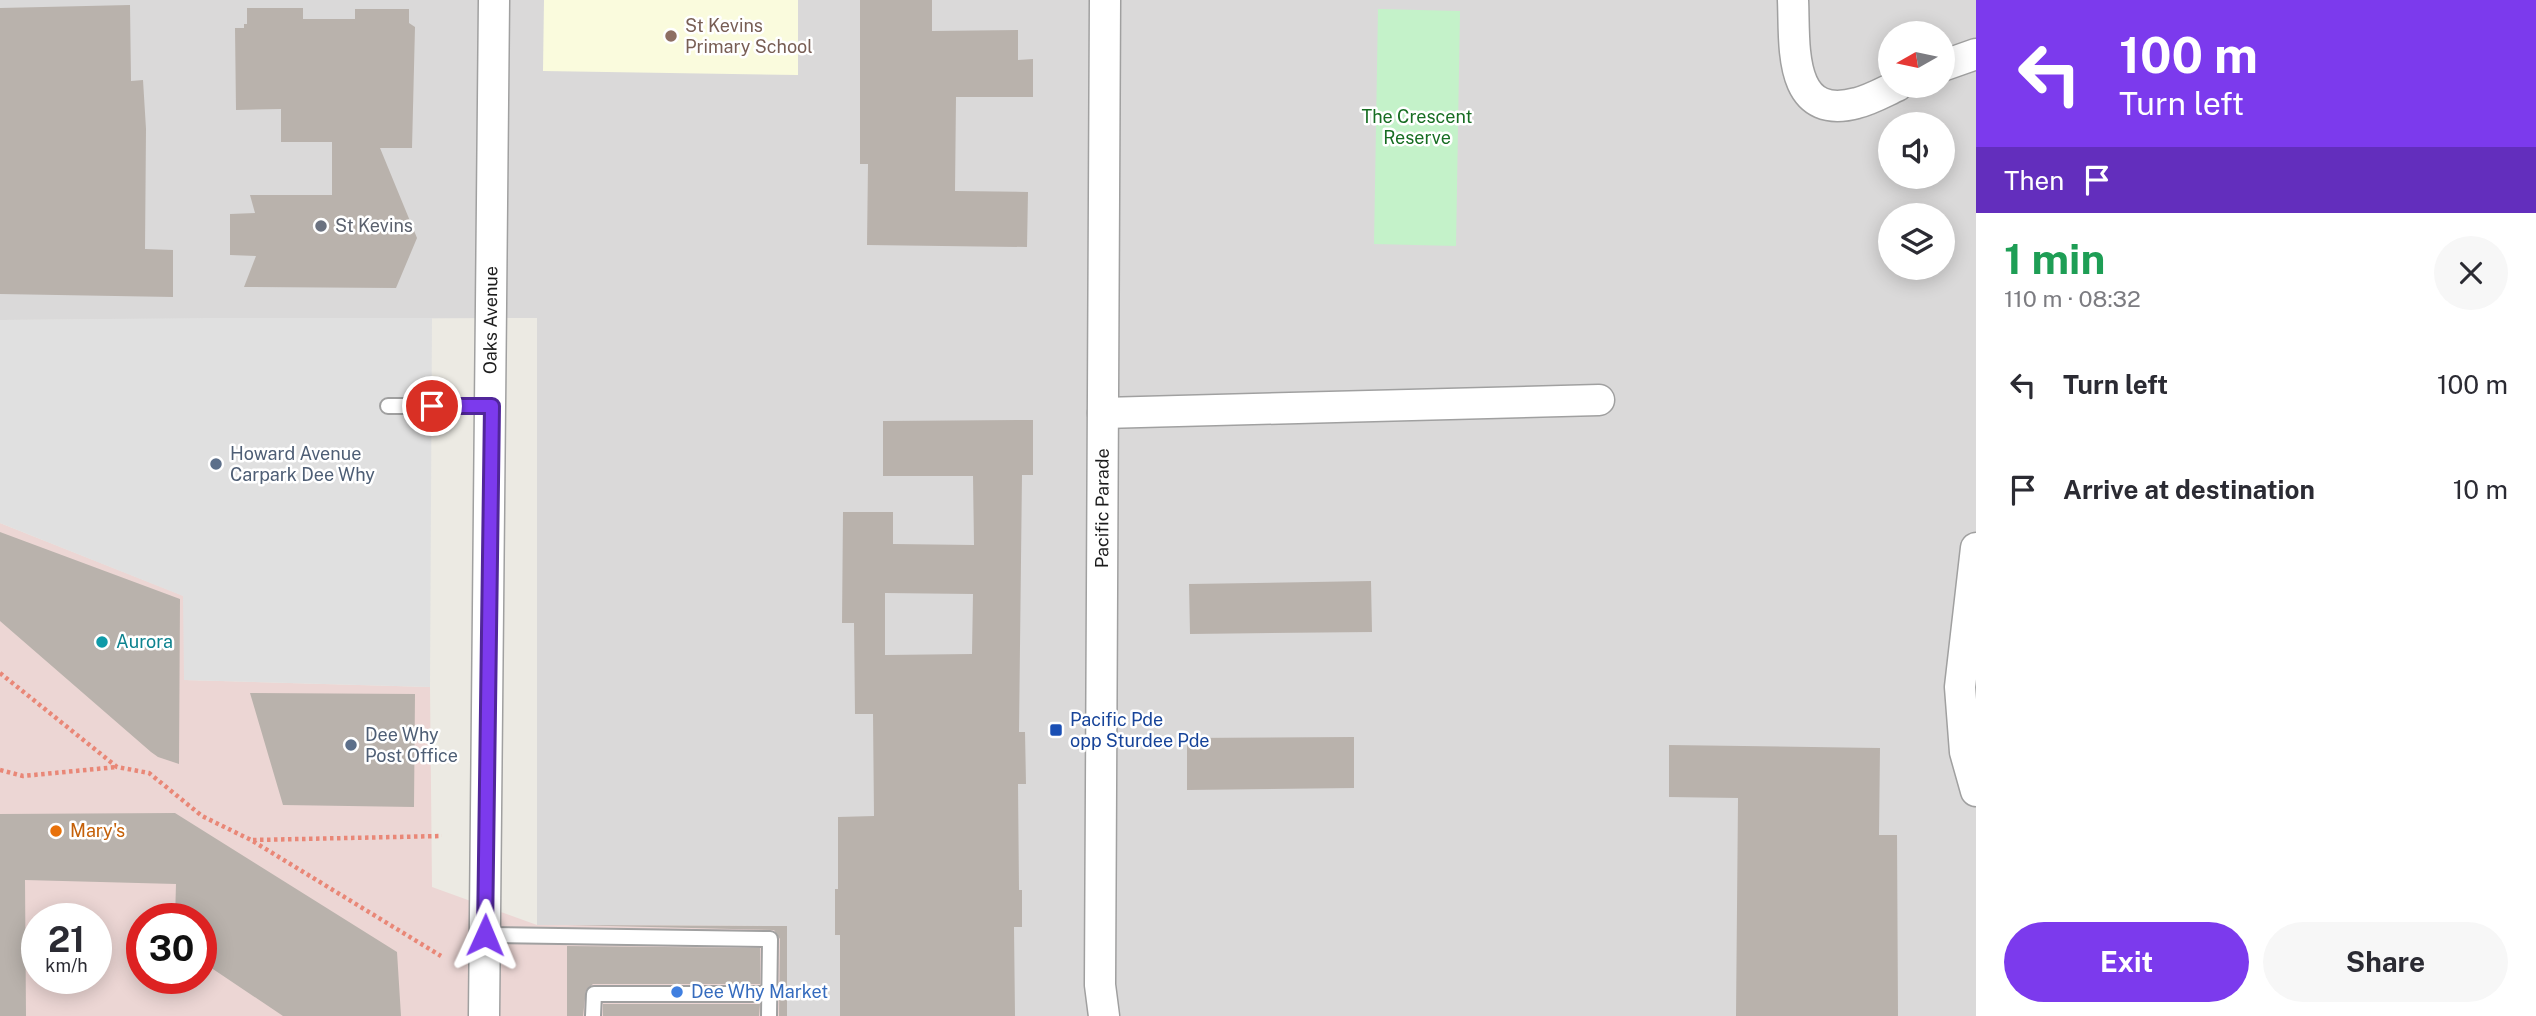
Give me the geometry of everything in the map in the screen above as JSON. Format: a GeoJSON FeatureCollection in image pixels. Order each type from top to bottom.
{"type":"FeatureCollection","features":[{"type":"Feature","properties":{"kind":"street","name":"Oaks Avenue"},"geometry":{"type":"LineString","coordinates":[[484,1016],[494,0]]}},
{"type":"Feature","properties":{"kind":"street","name":"Pacific Parade"},"geometry":{"type":"LineString","coordinates":[[1104,1016],[1100,985],[1105,0]]}},
{"type":"Feature","properties":{"kind":"street"},"geometry":{"type":"LineString","coordinates":[[1793,0],[1796,64],[1799,78],[1807,93],[1829,106],[1860,103],[1878,95]]}},
{"type":"Feature","properties":{"kind":"street"},"geometry":{"type":"LineString","coordinates":[[1955,61],[1976,54]]}},
{"type":"Feature","properties":{"kind":"street"},"geometry":{"type":"LineString","coordinates":[[1103,413],[1600,400]]}},
{"type":"Feature","properties":{"kind":"street"},"geometry":{"type":"LineString","coordinates":[[1976,548],[1969,657],[1961,716],[1965,752],[1976,791]]}},
{"type":"Feature","properties":{"kind":"lane"},"geometry":{"type":"LineString","coordinates":[[388,406],[492,406]]}},
{"type":"Feature","properties":{"kind":"lane"},"geometry":{"type":"LineString","coordinates":[[485,935],[770,939],[769,1016]]}},
{"type":"Feature","properties":{"kind":"lane"},"geometry":{"type":"LineString","coordinates":[[593,1016],[594,994],[769,994]]}},
{"type":"Feature","properties":{"kind":"path"},"geometry":{"type":"LineString","coordinates":[[0,673],[117,767]]}},
{"type":"Feature","properties":{"kind":"path"},"geometry":{"type":"LineString","coordinates":[[0,771],[23,776],[117,767],[149,773],[202,816],[251,841],[441,956]]}},
{"type":"Feature","properties":{"kind":"path"},"geometry":{"type":"LineString","coordinates":[[251,841],[442,836]]}},
{"type":"Feature","properties":{"kind":"shaded area"},"geometry":{"type":"Polygon","coordinates":[[[0,0],[1976,0],[1976,1016],[787,1016],[786,926],[537,925],[537,318],[0,320],[0,0]]]}},
{"type":"Feature","properties":{"kind":"shaded area","name":"St Kevins Primary School"},"geometry":{"type":"Polygon","coordinates":[[[544,0],[798,0],[798,75],[543,71],[544,0]]]}},
{"type":"Feature","properties":{"kind":"shaded area","name":"Howard Avenue Carpark Dee Why"},"geometry":{"type":"Polygon","coordinates":[[[432,318],[430,687],[184,680],[183,596],[0,523],[0,320],[432,318]]]}},
{"type":"Feature","properties":{"kind":"shaded area"},"geometry":{"type":"Polygon","coordinates":[[[0,523],[184,596],[184,680],[430,687],[432,887],[537,925],[787,926],[787,1016],[0,1016],[0,523]]]}},
{"type":"Feature","properties":{"kind":"green space","name":"The Crescent Reserve"},"geometry":{"type":"Polygon","coordinates":[[[1378,9],[1460,11],[1456,246],[1374,244],[1378,9]]]}},
{"type":"Feature","properties":{"kind":"building"},"geometry":{"type":"Polygon","coordinates":[[[860,0],[932,0],[932,31],[1018,30],[1018,60],[1033,59],[1033,97],[956,97],[955,191],[1028,192],[1027,247],[867,245],[868,164],[860,164],[860,0]]]}},
{"type":"Feature","properties":{"kind":"building"},"geometry":{"type":"Polygon","coordinates":[[[130,5],[131,81],[143,80],[146,129],[145,249],[173,250],[173,297],[0,294],[0,8],[130,5]]]}},
{"type":"Feature","properties":{"kind":"building"},"geometry":{"type":"Polygon","coordinates":[[[247,8],[303,8],[303,19],[355,19],[355,9],[409,9],[409,23],[415,27],[412,148],[380,148],[417,238],[396,288],[244,287],[256,256],[230,255],[230,214],[255,213],[250,195],[332,195],[332,142],[281,142],[281,109],[236,110],[235,28],[244,28],[244,24],[247,24],[247,8]]]}},
{"type":"Feature","properties":{"kind":"building"},"geometry":{"type":"Polygon","coordinates":[[[1033,420],[1033,475],[1022,475],[1019,732],[1025,732],[1026,784],[1018,784],[1022,927],[1014,927],[1015,1016],[840,1016],[840,935],[835,935],[838,817],[874,816],[873,714],[855,714],[854,623],[842,623],[843,512],[893,512],[893,544],[974,545],[973,476],[883,476],[883,421],[1033,420]],[[885,593],[885,655],[972,654],[973,594],[885,593]]]}},
{"type":"Feature","properties":{"kind":"building","name":"Aurora"},"geometry":{"type":"Polygon","coordinates":[[[0,532],[180,599],[179,764],[151,752],[0,621],[0,532]]]}},
{"type":"Feature","properties":{"kind":"building"},"geometry":{"type":"Polygon","coordinates":[[[1371,581],[1372,632],[1190,634],[1189,584],[1371,581]]]}},
{"type":"Feature","properties":{"kind":"building"},"geometry":{"type":"Polygon","coordinates":[[[250,693],[415,694],[414,807],[283,805],[250,693]]]}},
{"type":"Feature","properties":{"kind":"building"},"geometry":{"type":"Polygon","coordinates":[[[1354,737],[1354,788],[1187,790],[1187,738],[1354,737]]]}},
{"type":"Feature","properties":{"kind":"building"},"geometry":{"type":"Polygon","coordinates":[[[1669,745],[1880,748],[1879,835],[1897,835],[1898,1016],[1736,1016],[1738,798],[1669,797],[1669,745]]]}},
{"type":"Feature","properties":{"kind":"building"},"geometry":{"type":"Polygon","coordinates":[[[175,813],[397,952],[401,1016],[283,1016],[217,972],[217,903],[175,903],[176,884],[25,880],[25,903],[21,903],[21,994],[26,994],[26,1016],[0,1016],[0,814],[175,813]]]}},
{"type":"Feature","properties":{"kind":"building"},"geometry":{"type":"Polygon","coordinates":[[[567,925],[787,926],[787,1016],[779,1016],[780,939],[774,930],[567,925]]]}},
{"type":"Feature","properties":{"kind":"building"},"geometry":{"type":"Polygon","coordinates":[[[567,946],[760,948],[760,984],[593,984],[586,990],[583,1016],[567,1016],[567,946]]]}},
{"type":"Feature","properties":{"kind":"building"},"geometry":{"type":"Polygon","coordinates":[[[603,1004],[760,1004],[759,1016],[603,1016],[603,1004]]]}},
{"type":"Feature","properties":{"kind":"place","name":"St Kevins Primary School"},"geometry":{"type":"Point","coordinates":[671,36]}},
{"type":"Feature","properties":{"kind":"place","name":"St Kevins"},"geometry":{"type":"Point","coordinates":[321,226]}},
{"type":"Feature","properties":{"kind":"place","name":"Howard Avenue Carpark Dee Why"},"geometry":{"type":"Point","coordinates":[216,464]}},
{"type":"Feature","properties":{"kind":"place","name":"Aurora"},"geometry":{"type":"Point","coordinates":[102,642]}},
{"type":"Feature","properties":{"kind":"place","name":"Pacific Pde opp Sturdee Pde"},"geometry":{"type":"Point","coordinates":[1056,730]}},
{"type":"Feature","properties":{"kind":"place","name":"Dee Why Post Office"},"geometry":{"type":"Point","coordinates":[351,745]}},
{"type":"Feature","properties":{"kind":"place","name":"Mary's"},"geometry":{"type":"Point","coordinates":[56,831]}},
{"type":"Feature","properties":{"kind":"place","name":"Dee Why Market"},"geometry":{"type":"Point","coordinates":[677,992]}},
{"type":"Feature","properties":{"kind":"route"},"geometry":{"type":"LineString","coordinates":[[432,406],[492,406],[485,935]]}}]}
